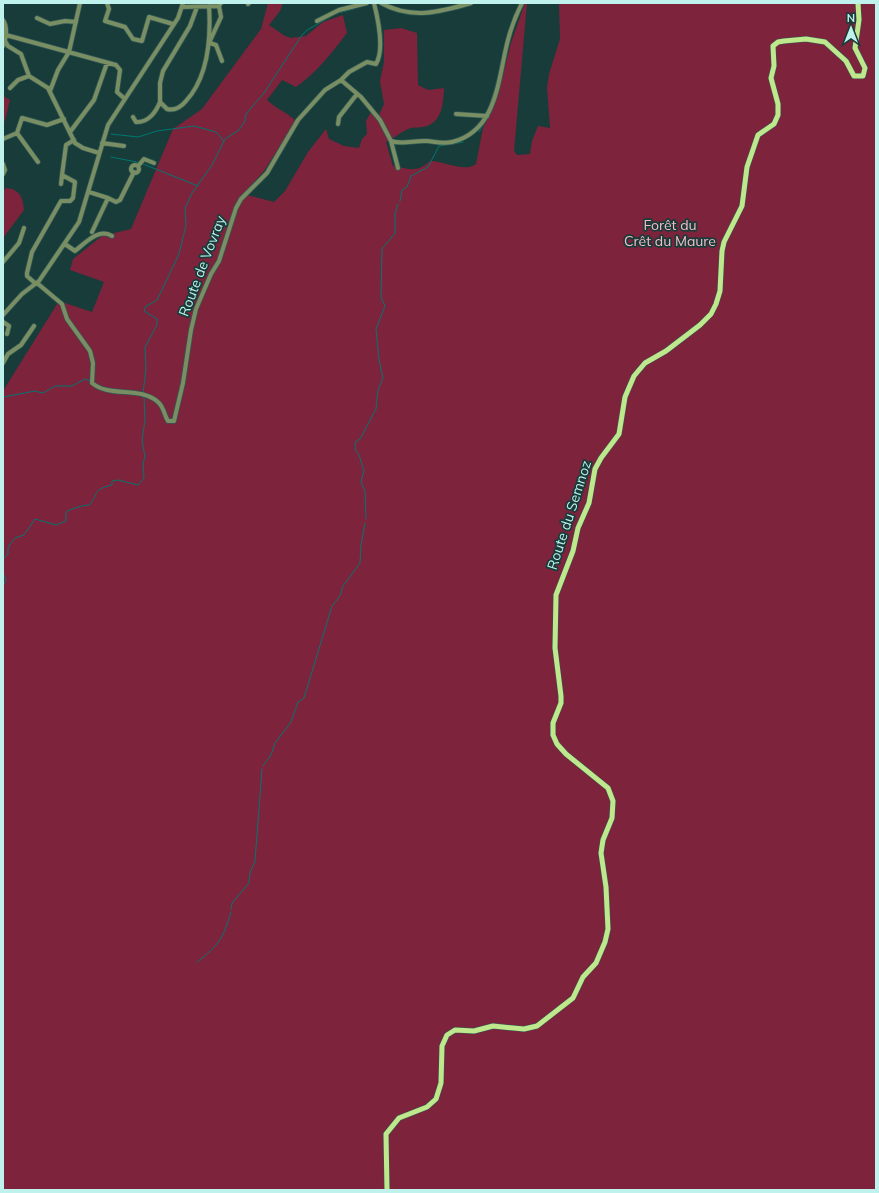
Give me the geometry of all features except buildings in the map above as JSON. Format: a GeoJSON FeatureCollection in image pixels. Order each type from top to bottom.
{"type":"FeatureCollection","features":[{"type":"Feature","properties":{"kind":"main road","name":"Route du Semnoz"},"geometry":{"type":"LineString","coordinates":[[386,1190],[388,1173],[386,1134],[397,1119],[428,1107],[436,1099],[441,1083],[442,1046],[447,1035],[455,1030],[474,1031],[493,1026],[524,1029],[537,1026],[570,1001],[583,977],[596,963],[606,942],[608,932],[605,882],[601,853],[603,840],[612,818],[612,793],[606,785],[561,749],[555,740],[552,729],[554,718],[561,703],[562,696],[555,648],[556,599],[560,582],[573,551],[578,528],[589,503],[595,469],[601,458],[619,434],[625,397],[639,369],[696,328],[710,314],[716,304],[720,291],[722,251],[724,242],[742,206],[747,168],[758,135],[774,124],[778,115],[778,104],[771,78],[774,66],[773,46],[778,42],[791,40],[806,39],[825,42],[846,62],[854,76],[863,76],[865,68],[855,48],[859,20],[858,3]]}},
{"type":"Feature","properties":{"kind":"street"},"geometry":{"type":"LineString","coordinates":[[50,91],[58,70],[69,52],[80,3]]}},
{"type":"Feature","properties":{"kind":"street"},"geometry":{"type":"LineString","coordinates":[[107,3],[109,9],[105,21],[125,27],[134,39],[142,41],[149,17],[172,26]]}},
{"type":"Feature","properties":{"kind":"street"},"geometry":{"type":"LineString","coordinates":[[317,21],[339,10],[374,3],[378,23],[381,51],[380,58],[376,64],[367,62],[349,72],[341,80],[357,94],[380,120],[391,141],[398,168]]}},
{"type":"Feature","properties":{"kind":"street"},"geometry":{"type":"LineString","coordinates":[[381,3],[401,11],[423,14],[472,3]]}},
{"type":"Feature","properties":{"kind":"street"},"geometry":{"type":"LineString","coordinates":[[3,315],[22,294],[37,284],[79,222],[108,125],[172,26],[181,5],[209,6],[220,4],[221,17],[212,34],[200,78],[191,95],[175,110],[167,109],[160,102]]}},
{"type":"Feature","properties":{"kind":"street"},"geometry":{"type":"LineString","coordinates":[[391,141],[401,143],[424,141],[444,143],[452,142],[470,133],[487,116],[499,84],[508,40],[520,5]]}},
{"type":"Feature","properties":{"kind":"street"},"geometry":{"type":"LineString","coordinates":[[133,117],[136,122],[146,120],[155,112],[160,102],[160,83],[163,71],[190,26],[194,6]]}},
{"type":"Feature","properties":{"kind":"street"},"geometry":{"type":"LineString","coordinates":[[209,6],[209,43]]}},
{"type":"Feature","properties":{"kind":"street"},"geometry":{"type":"LineString","coordinates":[[37,18],[50,24],[66,21],[76,22]]}},
{"type":"Feature","properties":{"kind":"street"},"geometry":{"type":"LineString","coordinates":[[3,20],[5,23],[6,34],[3,46]]}},
{"type":"Feature","properties":{"kind":"street"},"geometry":{"type":"LineString","coordinates":[[6,34],[107,63],[119,68],[117,92],[125,99]]}},
{"type":"Feature","properties":{"kind":"street"},"geometry":{"type":"LineString","coordinates":[[5,41],[8,46],[21,54],[29,76],[44,84],[50,91],[74,140],[79,147],[99,153]]}},
{"type":"Feature","properties":{"kind":"street"},"geometry":{"type":"LineString","coordinates":[[209,43],[216,45],[222,62]]}},
{"type":"Feature","properties":{"kind":"street"},"geometry":{"type":"LineString","coordinates":[[70,132],[94,100],[107,63]]}},
{"type":"Feature","properties":{"kind":"street"},"geometry":{"type":"LineString","coordinates":[[10,88],[18,80],[29,76]]}},
{"type":"Feature","properties":{"kind":"street","name":"Route de Vovray"},"geometry":{"type":"LineString","coordinates":[[37,284],[62,304],[67,319],[90,351],[93,363],[92,384],[99,388],[144,395],[162,406],[168,421],[174,421],[183,383],[191,330],[196,311],[205,286],[217,267],[236,208],[241,199],[267,173],[298,120],[325,90],[341,80]]}},
{"type":"Feature","properties":{"kind":"street"},"geometry":{"type":"LineString","coordinates":[[338,124],[339,117],[357,94]]}},
{"type":"Feature","properties":{"kind":"street"},"geometry":{"type":"LineString","coordinates":[[456,114],[487,116]]}},
{"type":"Feature","properties":{"kind":"street"},"geometry":{"type":"LineString","coordinates":[[17,134],[22,118],[47,125],[64,119]]}},
{"type":"Feature","properties":{"kind":"street"},"geometry":{"type":"LineString","coordinates":[[3,139],[17,134]]}},
{"type":"Feature","properties":{"kind":"street"},"geometry":{"type":"LineString","coordinates":[[17,134],[38,162]]}},
{"type":"Feature","properties":{"kind":"street"},"geometry":{"type":"LineString","coordinates":[[61,184],[66,145],[74,140]]}},
{"type":"Feature","properties":{"kind":"street"},"geometry":{"type":"LineString","coordinates":[[102,143],[124,146]]}},
{"type":"Feature","properties":{"kind":"street"},"geometry":{"type":"LineString","coordinates":[[88,192],[116,202],[120,200],[134,172],[139,171],[138,166],[144,159],[154,163]]}},
{"type":"Feature","properties":{"kind":"street"},"geometry":{"type":"LineString","coordinates":[[3,164],[6,170],[3,174]]}},
{"type":"Feature","properties":{"kind":"street"},"geometry":{"type":"LineString","coordinates":[[37,284],[27,275],[32,252],[61,201],[70,201],[73,198],[75,182],[62,175]]}},
{"type":"Feature","properties":{"kind":"street"},"geometry":{"type":"LineString","coordinates":[[92,232],[108,198]]}},
{"type":"Feature","properties":{"kind":"street"},"geometry":{"type":"LineString","coordinates":[[3,262],[19,243],[24,228]]}},
{"type":"Feature","properties":{"kind":"street"},"geometry":{"type":"LineString","coordinates":[[70,255],[98,234],[107,233],[112,236]]}},
{"type":"Feature","properties":{"kind":"street"},"geometry":{"type":"LineString","coordinates":[[65,244],[75,251]]}},
{"type":"Feature","properties":{"kind":"street"},"geometry":{"type":"LineString","coordinates":[[3,306],[8,309]]}},
{"type":"Feature","properties":{"kind":"street"},"geometry":{"type":"LineString","coordinates":[[3,322],[9,326],[7,334]]}},
{"type":"Feature","properties":{"kind":"street"},"geometry":{"type":"LineString","coordinates":[[3,362],[8,354],[21,345],[34,326]]}},
{"type":"Feature","properties":{"kind":"green space","name":"Forêt du Crêt du Maure"},"geometry":{"type":"Polygon","coordinates":[[[268,3],[283,3],[280,11],[269,25],[285,36],[291,38],[306,36],[323,22],[343,15],[347,33],[323,62],[304,81],[296,87],[282,80],[267,100],[296,121],[264,171],[243,194],[274,202],[285,191],[308,152],[326,129],[329,139],[344,146],[359,148],[362,139],[367,134],[366,121],[371,112],[379,115],[384,104],[380,81],[384,62],[384,30],[401,28],[417,33],[418,85],[428,90],[444,88],[441,110],[436,120],[425,127],[408,129],[386,142],[393,166],[417,169],[430,161],[436,161],[466,167],[476,164],[483,128],[499,90],[511,43],[525,3],[527,3],[514,151],[517,155],[530,154],[532,141],[538,126],[550,128],[547,87],[549,74],[560,39],[559,3],[876,3],[876,1190],[3,1190],[3,391],[59,301],[92,312],[104,282],[70,270],[73,259],[102,236],[131,229],[173,129],[202,109],[261,29],[268,3]]]}},
{"type":"Feature","properties":{"kind":"green space"},"geometry":{"type":"Polygon","coordinates":[[[3,96],[10,100],[3,128],[3,96]]]}},
{"type":"Feature","properties":{"kind":"green space"},"geometry":{"type":"Polygon","coordinates":[[[6,188],[18,192],[22,198],[24,210],[3,238],[3,191],[6,188]]]}},
{"type":"Feature","properties":{"kind":"waterway"},"geometry":{"type":"LineString","coordinates":[[338,13],[354,9]]}},
{"type":"Feature","properties":{"kind":"waterway"},"geometry":{"type":"LineString","coordinates":[[143,393],[146,369],[145,347],[157,325],[157,319],[144,311],[145,307],[157,300],[179,254],[186,225],[185,208],[192,193],[212,165],[225,139],[239,130],[245,121],[246,114],[264,93],[302,35],[307,30],[330,17]]}},
{"type":"Feature","properties":{"kind":"waterway"},"geometry":{"type":"LineString","coordinates":[[479,132],[492,111]]}},
{"type":"Feature","properties":{"kind":"waterway"},"geometry":{"type":"LineString","coordinates":[[111,134],[138,137],[157,131],[194,126],[216,132],[224,141]]}},
{"type":"Feature","properties":{"kind":"waterway"},"geometry":{"type":"LineString","coordinates":[[453,144],[463,142]]}},
{"type":"Feature","properties":{"kind":"waterway"},"geometry":{"type":"LineString","coordinates":[[400,201],[402,190],[407,187],[411,176],[428,167],[439,146],[446,145]]}},
{"type":"Feature","properties":{"kind":"waterway"},"geometry":{"type":"LineString","coordinates":[[111,157],[137,162]]}},
{"type":"Feature","properties":{"kind":"waterway"},"geometry":{"type":"LineString","coordinates":[[143,164],[198,186]]}},
{"type":"Feature","properties":{"kind":"waterway"},"geometry":{"type":"LineString","coordinates":[[366,519],[365,491],[361,482],[364,471],[359,455],[355,449],[356,441],[360,439],[376,409],[378,390],[383,378],[379,360],[376,329],[385,306],[381,297],[382,249],[395,233],[395,214],[398,204]]}},
{"type":"Feature","properties":{"kind":"waterway"},"geometry":{"type":"LineString","coordinates":[[3,397],[35,391],[43,393],[55,386],[72,386],[85,379],[90,381]]}},
{"type":"Feature","properties":{"kind":"waterway"},"geometry":{"type":"LineString","coordinates":[[3,559],[8,554],[8,547],[15,538],[24,535],[35,519],[56,525],[66,521],[66,512],[77,507],[89,505],[98,490],[112,485],[112,481],[118,480],[138,485],[144,478],[143,463],[145,457],[142,440],[145,420],[144,396]]}},
{"type":"Feature","properties":{"kind":"waterway"},"geometry":{"type":"LineString","coordinates":[[263,766],[271,755],[275,743],[291,722],[298,702],[304,698],[332,606],[340,596],[343,586],[360,563],[361,545],[365,523]]}},
{"type":"Feature","properties":{"kind":"waterway"},"geometry":{"type":"LineString","coordinates":[[3,573],[6,579],[3,586]]}},
{"type":"Feature","properties":{"kind":"waterway"},"geometry":{"type":"LineString","coordinates":[[231,909],[232,903],[249,883],[250,873],[255,861],[262,769]]}},
{"type":"Feature","properties":{"kind":"waterway"},"geometry":{"type":"LineString","coordinates":[[197,962],[219,941],[223,935],[231,912]]}}]}
